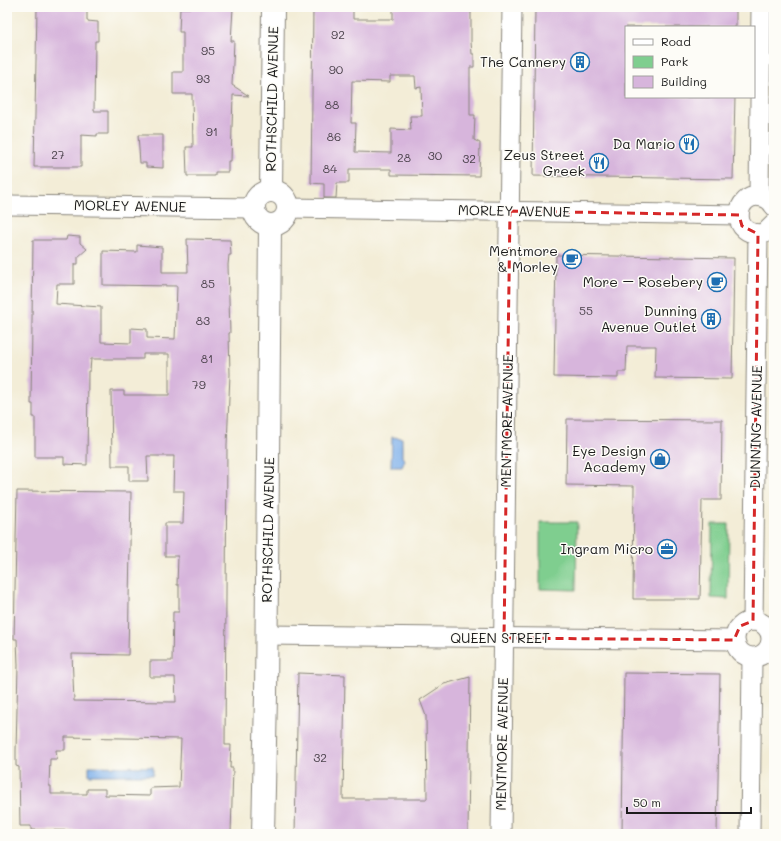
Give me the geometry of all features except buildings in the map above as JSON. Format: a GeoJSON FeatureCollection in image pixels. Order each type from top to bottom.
{"type":"FeatureCollection","features":[{"type":"Feature","properties":{"kind":"street","name":"ROTHSCHILD AVENUE"},"geometry":{"type":"LineString","coordinates":[[271,191],[274,7]]}},
{"type":"Feature","properties":{"kind":"street","name":"MENTMORE AVENUE"},"geometry":{"type":"LineString","coordinates":[[501,834],[512,7]]}},
{"type":"Feature","properties":{"kind":"street"},"geometry":{"type":"LineString","coordinates":[[761,7],[766,201],[751,197],[740,207],[739,215],[742,226],[752,233],[766,229]]}},
{"type":"Feature","properties":{"kind":"street"},"geometry":{"type":"LineString","coordinates":[[271,191],[283,196],[288,208],[288,214],[281,223],[270,226],[258,220],[254,208],[257,198],[261,194],[271,191]]}},
{"type":"Feature","properties":{"kind":"street","name":"MORLEY AVENUE"},"geometry":{"type":"LineString","coordinates":[[7,205],[254,208]]}},
{"type":"Feature","properties":{"kind":"street","name":"MORLEY AVENUE"},"geometry":{"type":"LineString","coordinates":[[288,208],[739,215]]}},
{"type":"Feature","properties":{"kind":"street","name":"ROTHSCHILD AVENUE"},"geometry":{"type":"LineString","coordinates":[[263,834],[270,226]]}},
{"type":"Feature","properties":{"kind":"street","name":"DUNNING AVENUE"},"geometry":{"type":"LineString","coordinates":[[753,621],[766,229]]}},
{"type":"Feature","properties":{"kind":"street"},"geometry":{"type":"LineString","coordinates":[[753,621],[764,624],[773,639],[766,653],[752,658],[747,657],[738,650],[734,640],[736,632],[740,626],[746,622],[753,621]]}},
{"type":"Feature","properties":{"kind":"street","name":"QUEEN STREET"},"geometry":{"type":"LineString","coordinates":[[266,635],[734,640]]}},
{"type":"Feature","properties":{"kind":"street"},"geometry":{"type":"LineString","coordinates":[[750,834],[752,658]]}},
{"type":"Feature","properties":{"kind":"highlighted area"},"geometry":{"type":"Polygon","coordinates":[[[510,211],[739,215],[742,226],[758,234],[753,621],[740,626],[734,640],[504,638],[510,211]]]}},
{"type":"Feature","properties":{"kind":"green space"},"geometry":{"type":"Polygon","coordinates":[[[540,522],[577,522],[576,590],[540,589],[540,522]]]}},
{"type":"Feature","properties":{"kind":"green space"},"geometry":{"type":"Polygon","coordinates":[[[712,524],[729,524],[728,599],[711,598],[712,524]]]}},
{"type":"Feature","properties":{"kind":"water"},"geometry":{"type":"Polygon","coordinates":[[[392,437],[402,438],[402,457],[405,460],[402,467],[391,467],[392,437]]]}},
{"type":"Feature","properties":{"kind":"water"},"geometry":{"type":"Polygon","coordinates":[[[89,766],[153,767],[153,775],[89,775],[89,766]]]}},
{"type":"Feature","properties":{"kind":"place","name":"The Cannery"},"geometry":{"type":"Point","coordinates":[580,62]}},
{"type":"Feature","properties":{"kind":"place","name":"Da Mario"},"geometry":{"type":"Point","coordinates":[689,144]}},
{"type":"Feature","properties":{"kind":"place","name":"Zeus Street Greek"},"geometry":{"type":"Point","coordinates":[599,163]}},
{"type":"Feature","properties":{"kind":"place","name":"Mentmore & Morley"},"geometry":{"type":"Point","coordinates":[572,259]}},
{"type":"Feature","properties":{"kind":"place","name":"More – Rosebery"},"geometry":{"type":"Point","coordinates":[717,282]}},
{"type":"Feature","properties":{"kind":"place","name":"Dunning Avenue Outlet"},"geometry":{"type":"Point","coordinates":[711,319]}},
{"type":"Feature","properties":{"kind":"place","name":"Eye Design Academy"},"geometry":{"type":"Point","coordinates":[660,459]}},
{"type":"Feature","properties":{"kind":"place","name":"Ingram Micro"},"geometry":{"type":"Point","coordinates":[667,549]}}]}
